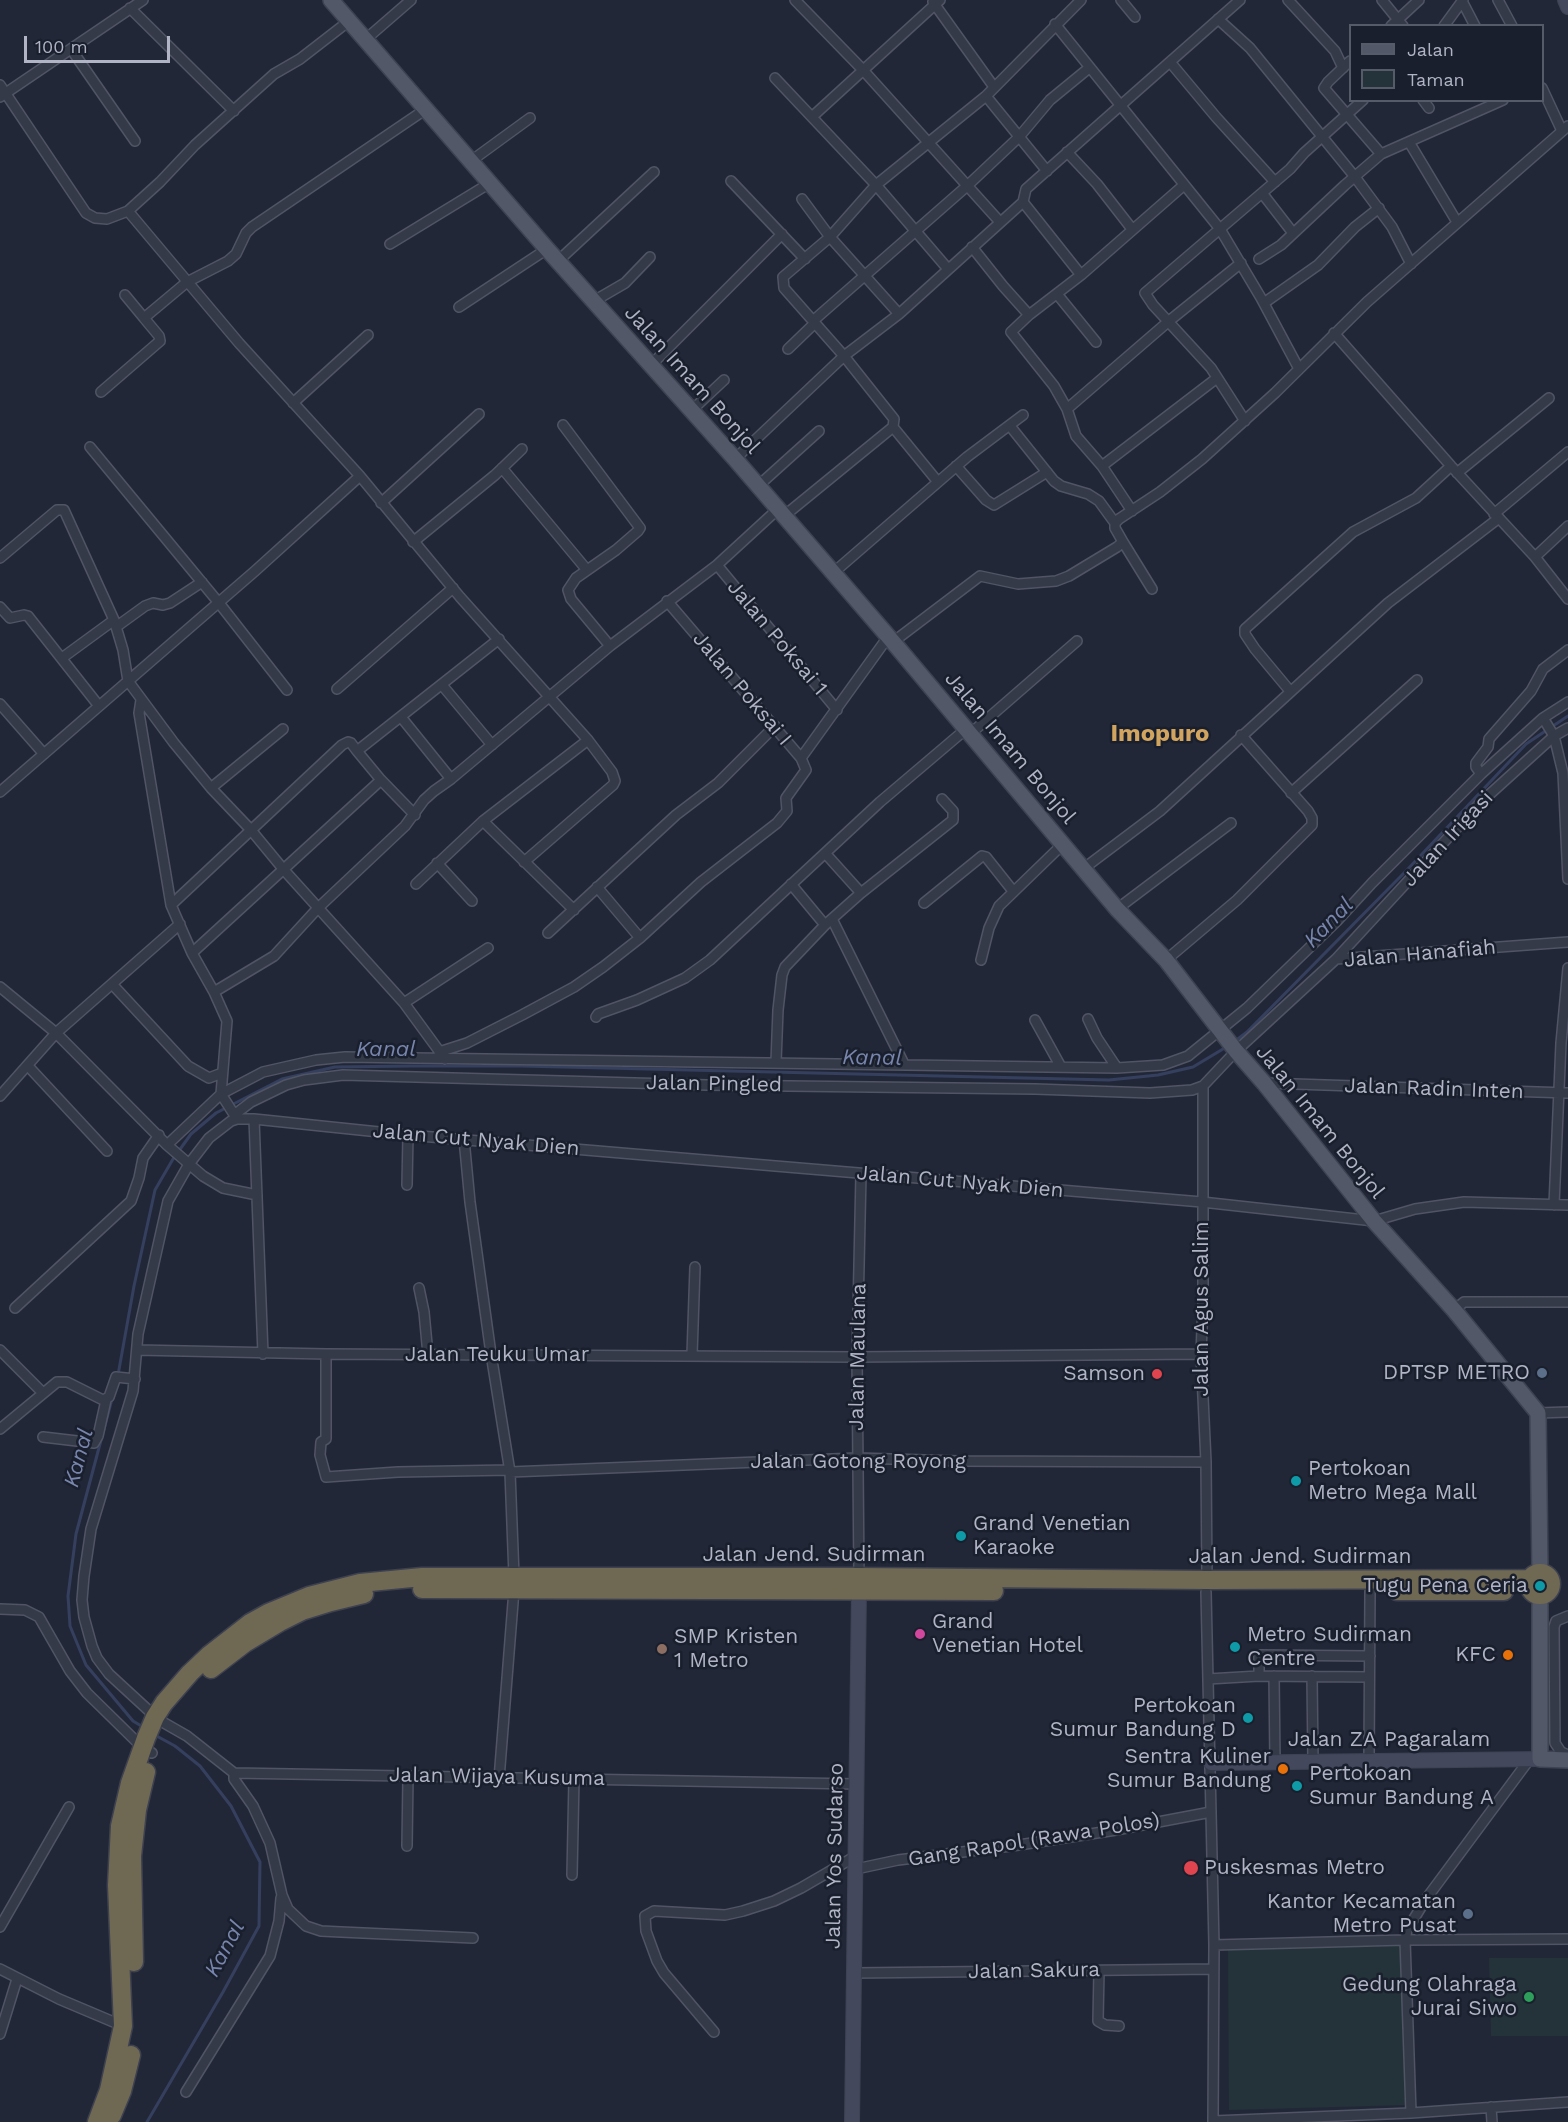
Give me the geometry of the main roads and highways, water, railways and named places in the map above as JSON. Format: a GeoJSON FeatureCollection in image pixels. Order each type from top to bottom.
{"type":"FeatureCollection","features":[{"type":"Feature","properties":{"kind":"highway","name":"Jalan Jend. Sudirman"},"geometry":{"type":"LineString","coordinates":[[154,1734],[190,1690],[222,1659],[280,1622],[302,1611],[358,1595],[399,1589],[514,1583],[1543,1585]]}},
{"type":"Feature","properties":{"kind":"highway","name":"Jalan Jend. Sudirman"},"geometry":{"type":"LineString","coordinates":[[1207,1586],[1469,1592],[1543,1585]]}},
{"type":"Feature","properties":{"kind":"highway"},"geometry":{"type":"LineString","coordinates":[[109,2122],[122,2091],[123,2061],[117,1858],[124,1804],[154,1734]]}},
{"type":"Feature","properties":{"kind":"highway"},"geometry":{"type":"LineString","coordinates":[[97,2122],[123,2061],[134,2027],[131,1884],[134,1833],[154,1734]]}},
{"type":"Feature","properties":{"kind":"main road","name":"Jalan Imam Bonjol"},"geometry":{"type":"LineString","coordinates":[[331,0],[547,249],[735,459],[891,639],[1117,909],[1166,960],[1236,1052],[1264,1083],[1374,1221],[1454,1310],[1539,1413],[1543,1585]]}},
{"type":"Feature","properties":{"kind":"main road","name":"Jalan ZA Pagaralam"},"geometry":{"type":"LineString","coordinates":[[1543,1585],[1534,1760],[1568,1760]]}},
{"type":"Feature","properties":{"kind":"waterway","name":"Kanal"},"geometry":{"type":"LineString","coordinates":[[1235,1041],[1247,1032],[1406,871],[1526,744],[1568,716]]}},
{"type":"Feature","properties":{"kind":"waterway","name":"Kanal"},"geometry":{"type":"LineString","coordinates":[[118,1375],[155,1190],[191,1134],[216,1113],[282,1079],[335,1067],[521,1066],[1109,1080],[1158,1075],[1193,1067],[1228,1046]]}},
{"type":"Feature","properties":{"kind":"waterway","name":"Kanal"},"geometry":{"type":"LineString","coordinates":[[112,1399],[76,1534],[68,1596],[70,1626],[86,1665],[133,1721],[143,1727]]}},
{"type":"Feature","properties":{"kind":"waterway","name":"Kanal"},"geometry":{"type":"LineString","coordinates":[[147,2122],[259,1926],[260,1862],[231,1806],[200,1766],[175,1746],[153,1734]]}},
{"type":"Feature","properties":{"kind":"place","name":"DPTSP METRO"},"geometry":{"type":"Point","coordinates":[1542,1373]}},
{"type":"Feature","properties":{"kind":"place","name":"Samson"},"geometry":{"type":"Point","coordinates":[1157,1374]}},
{"type":"Feature","properties":{"kind":"place","name":"Pertokoan Metro Mega Mall"},"geometry":{"type":"Point","coordinates":[1296,1481]}},
{"type":"Feature","properties":{"kind":"place","name":"Grand Venetian Karaoke"},"geometry":{"type":"Point","coordinates":[961,1536]}},
{"type":"Feature","properties":{"kind":"place","name":"Tugu Pena Ceria"},"geometry":{"type":"Point","coordinates":[1540,1586]}},
{"type":"Feature","properties":{"kind":"place","name":"Grand Venetian Hotel"},"geometry":{"type":"Point","coordinates":[920,1634]}},
{"type":"Feature","properties":{"kind":"place","name":"Metro Sudirman Centre"},"geometry":{"type":"Point","coordinates":[1235,1647]}},
{"type":"Feature","properties":{"kind":"place","name":"SMP Kristen 1 Metro"},"geometry":{"type":"Point","coordinates":[662,1649]}},
{"type":"Feature","properties":{"kind":"place","name":"KFC"},"geometry":{"type":"Point","coordinates":[1508,1655]}},
{"type":"Feature","properties":{"kind":"place","name":"Pertokoan Sumur Bandung D"},"geometry":{"type":"Point","coordinates":[1248,1718]}},
{"type":"Feature","properties":{"kind":"place","name":"Sentra Kuliner Sumur Bandung"},"geometry":{"type":"Point","coordinates":[1283,1769]}},
{"type":"Feature","properties":{"kind":"place","name":"Pertokoan Sumur Bandung A"},"geometry":{"type":"Point","coordinates":[1297,1786]}},
{"type":"Feature","properties":{"kind":"place","name":"Puskesmas Metro"},"geometry":{"type":"Point","coordinates":[1191,1868]}},
{"type":"Feature","properties":{"kind":"place","name":"Kantor Kecamatan Metro Pusat"},"geometry":{"type":"Point","coordinates":[1468,1914]}},
{"type":"Feature","properties":{"kind":"place","name":"Gedung Olahraga Jurai Siwo"},"geometry":{"type":"Point","coordinates":[1529,1997]}},
{"type":"Feature","properties":{"kind":"district","name":"Imopuro"},"geometry":{"type":"Point","coordinates":[1160,734]}}]}
